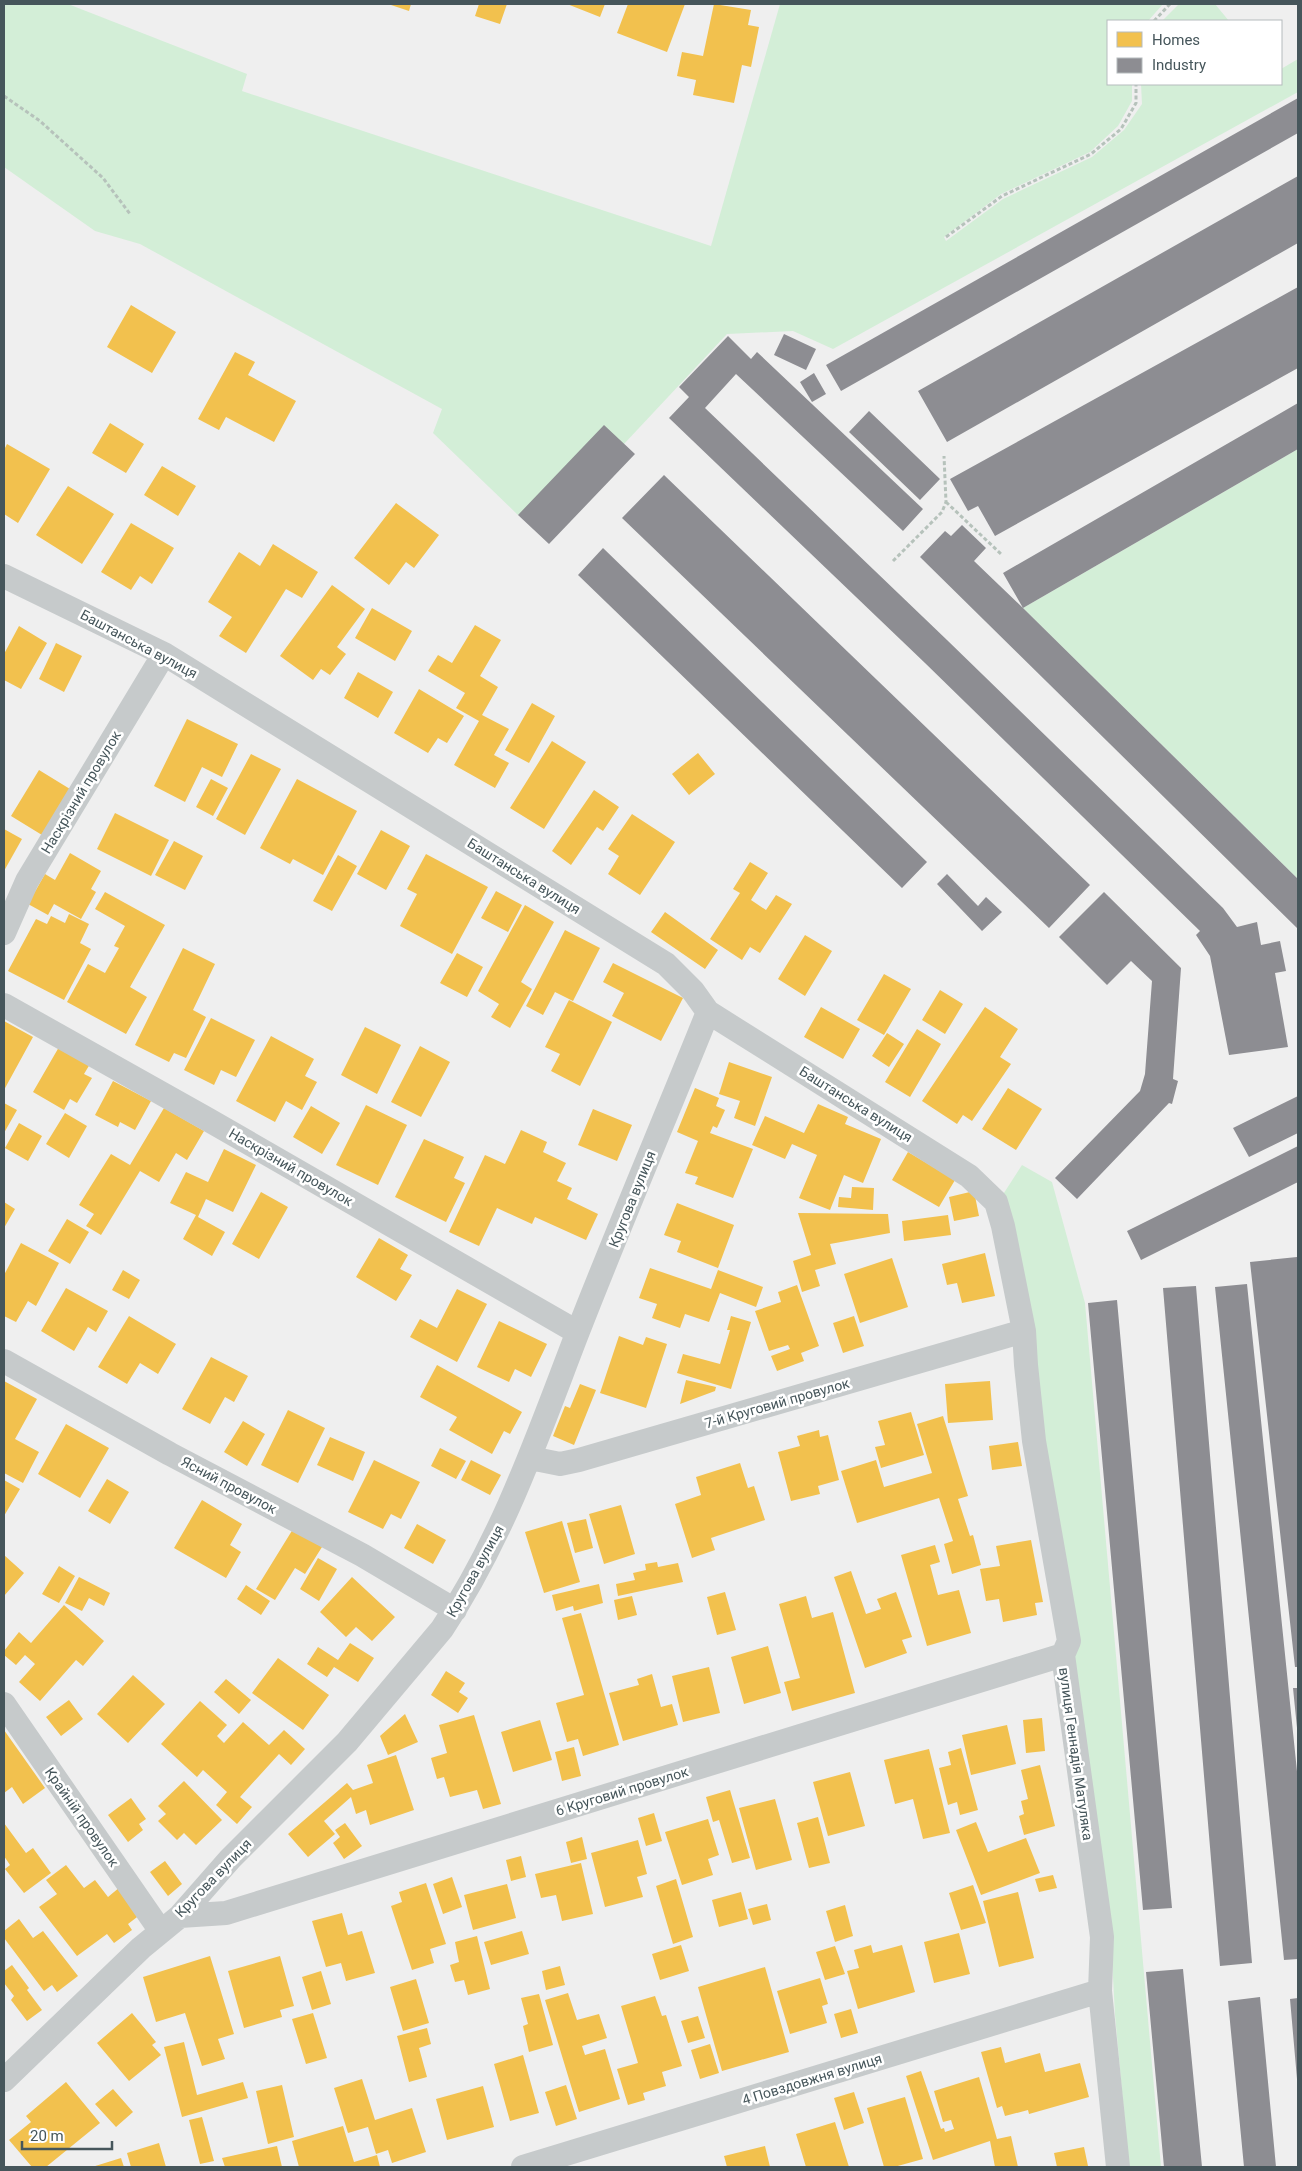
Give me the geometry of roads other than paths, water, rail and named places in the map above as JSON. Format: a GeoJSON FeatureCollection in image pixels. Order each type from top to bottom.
{"type":"FeatureCollection","features":[{"type":"Feature","properties":{"kind":"street","name":"Баштанська вулиця"},"geometry":{"type":"LineString","coordinates":[[4,576],[164,654],[666,964],[693,991],[708,1012],[969,1176],[996,1202],[1003,1226]]}},
{"type":"Feature","properties":{"kind":"street","name":"Наскрізний провулок"},"geometry":{"type":"LineString","coordinates":[[4,933],[27,881],[164,654]]}},
{"type":"Feature","properties":{"kind":"street","name":"Наскрізний провулок"},"geometry":{"type":"LineString","coordinates":[[4,1005],[578,1332]]}},
{"type":"Feature","properties":{"kind":"street","name":"Кругова вулиця"},"geometry":{"type":"LineString","coordinates":[[4,2080],[160,1930],[180,1916],[230,1859],[347,1742],[442,1629],[455,1610],[469,1587],[514,1497],[578,1332],[708,1012]]}},
{"type":"Feature","properties":{"kind":"street","name":"вулиця Геннадія Матуляка"},"geometry":{"type":"LineString","coordinates":[[1003,1226],[1024,1331],[1034,1441],[1069,1641],[1063,1655],[1102,1937],[1100,1991],[1118,2167]]}},
{"type":"Feature","properties":{"kind":"street","name":"7-й Круговий провулок"},"geometry":{"type":"LineString","coordinates":[[530,1458],[560,1464],[579,1460],[1024,1331]]}},
{"type":"Feature","properties":{"kind":"street","name":"Ясний провулок"},"geometry":{"type":"LineString","coordinates":[[4,1360],[170,1454],[362,1555],[455,1610]]}},
{"type":"Feature","properties":{"kind":"street","name":"6 Круговий провулок"},"geometry":{"type":"LineString","coordinates":[[180,1916],[226,1913],[1063,1655]]}},
{"type":"Feature","properties":{"kind":"street","name":"Крайній провулок"},"geometry":{"type":"LineString","coordinates":[[4,1704],[160,1930]]}},
{"type":"Feature","properties":{"kind":"street","name":"4 Повздовжня вулиця"},"geometry":{"type":"LineString","coordinates":[[523,2167],[1100,1991]]}}]}
